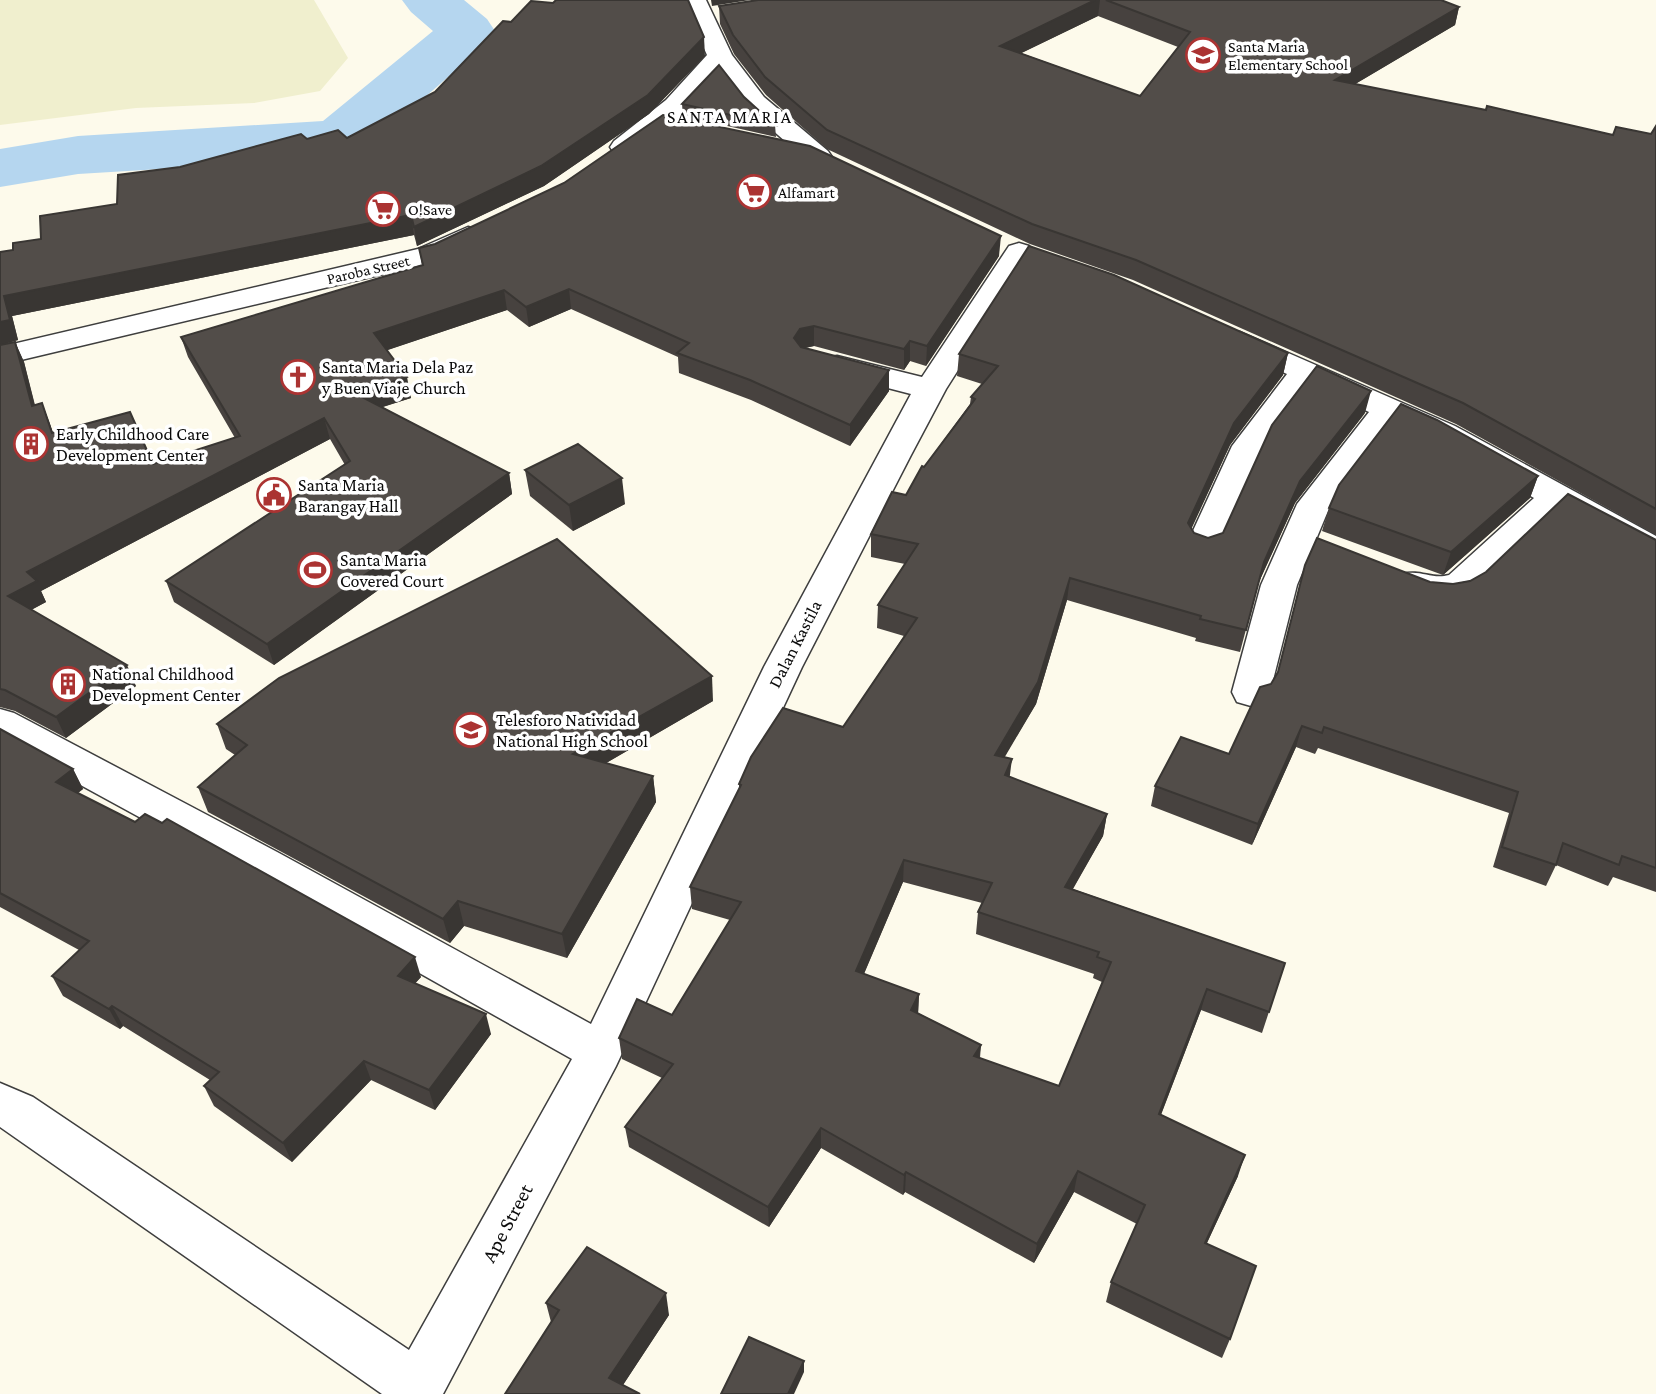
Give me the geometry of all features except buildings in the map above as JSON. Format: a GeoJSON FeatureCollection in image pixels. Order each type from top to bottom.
{"type":"FeatureCollection","features":[{"type":"Feature","properties":{"kind":"street"},"geometry":{"type":"LineString","coordinates":[[698,9],[726,14]]}},
{"type":"Feature","properties":{"kind":"street"},"geometry":{"type":"LineString","coordinates":[[698,9],[720,56],[755,102],[831,163],[766,145]]}},
{"type":"Feature","properties":{"kind":"street"},"geometry":{"type":"LineString","coordinates":[[597,165],[673,125],[698,84],[720,56]]}},
{"type":"Feature","properties":{"kind":"street","name":"Paroba Street"},"geometry":{"type":"LineString","coordinates":[[0,356],[428,256],[497,222]]}},
{"type":"Feature","properties":{"kind":"street","name":"Dalan Kastila"},"geometry":{"type":"LineString","coordinates":[[600,1052],[783,667],[930,389],[1019,251]]}},
{"type":"Feature","properties":{"kind":"street"},"geometry":{"type":"LineString","coordinates":[[1220,332],[1443,433],[1656,551]]}},
{"type":"Feature","properties":{"kind":"street"},"geometry":{"type":"LineString","coordinates":[[813,358],[930,389]]}},
{"type":"Feature","properties":{"kind":"street"},"geometry":{"type":"LineString","coordinates":[[1204,546],[1249,446],[1306,371]]}},
{"type":"Feature","properties":{"kind":"street"},"geometry":{"type":"LineString","coordinates":[[1251,692],[1279,585],[1311,543],[1314,504],[1361,441],[1389,409]]}},
{"type":"Feature","properties":{"kind":"street"},"geometry":{"type":"LineString","coordinates":[[1383,572],[1437,591],[1452,589],[1462,584],[1556,496]]}},
{"type":"Feature","properties":{"kind":"street"},"geometry":{"type":"LineString","coordinates":[[0,723],[264,865],[600,1052]]}},
{"type":"Feature","properties":{"kind":"street","name":"Ape Street"},"geometry":{"type":"LineString","coordinates":[[416,1391],[600,1052]]}},
{"type":"Feature","properties":{"kind":"street"},"geometry":{"type":"LineString","coordinates":[[0,1104],[28,1120],[416,1391]]}},
{"type":"Feature","properties":{"kind":"green space"},"geometry":{"type":"Polygon","coordinates":[[[0,0],[314,0],[348,58],[320,91],[254,103],[136,108],[0,125],[0,0]]]}},
{"type":"Feature","properties":{"kind":"waterway"},"geometry":{"type":"LineString","coordinates":[[0,168],[78,155],[340,139],[467,31],[430,0]]}},
{"type":"Feature","properties":{"kind":"place","name":"Santa Maria Elementary School"},"geometry":{"type":"Point","coordinates":[1203,55]}},
{"type":"Feature","properties":{"kind":"place","name":"Alfamart"},"geometry":{"type":"Point","coordinates":[754,192]}},
{"type":"Feature","properties":{"kind":"place","name":"O!Save"},"geometry":{"type":"Point","coordinates":[383,209]}},
{"type":"Feature","properties":{"kind":"place","name":"Santa Maria Dela Paz y Buen Viaje Church"},"geometry":{"type":"Point","coordinates":[298,377]}},
{"type":"Feature","properties":{"kind":"place","name":"Early Childhood Care Development Center"},"geometry":{"type":"Point","coordinates":[31,444]}},
{"type":"Feature","properties":{"kind":"place","name":"Santa Maria Barangay Hall"},"geometry":{"type":"Point","coordinates":[274,495]}},
{"type":"Feature","properties":{"kind":"place","name":"Santa Maria Covered Court"},"geometry":{"type":"Point","coordinates":[315,570]}},
{"type":"Feature","properties":{"kind":"place","name":"National Childhood Development Center"},"geometry":{"type":"Point","coordinates":[68,684]}},
{"type":"Feature","properties":{"kind":"place","name":"Telesforo Natividad National High School"},"geometry":{"type":"Point","coordinates":[471,730]}},
{"type":"Feature","properties":{"kind":"district","name":"SANTA MARIA"},"geometry":{"type":"Point","coordinates":[730,117]}}]}
